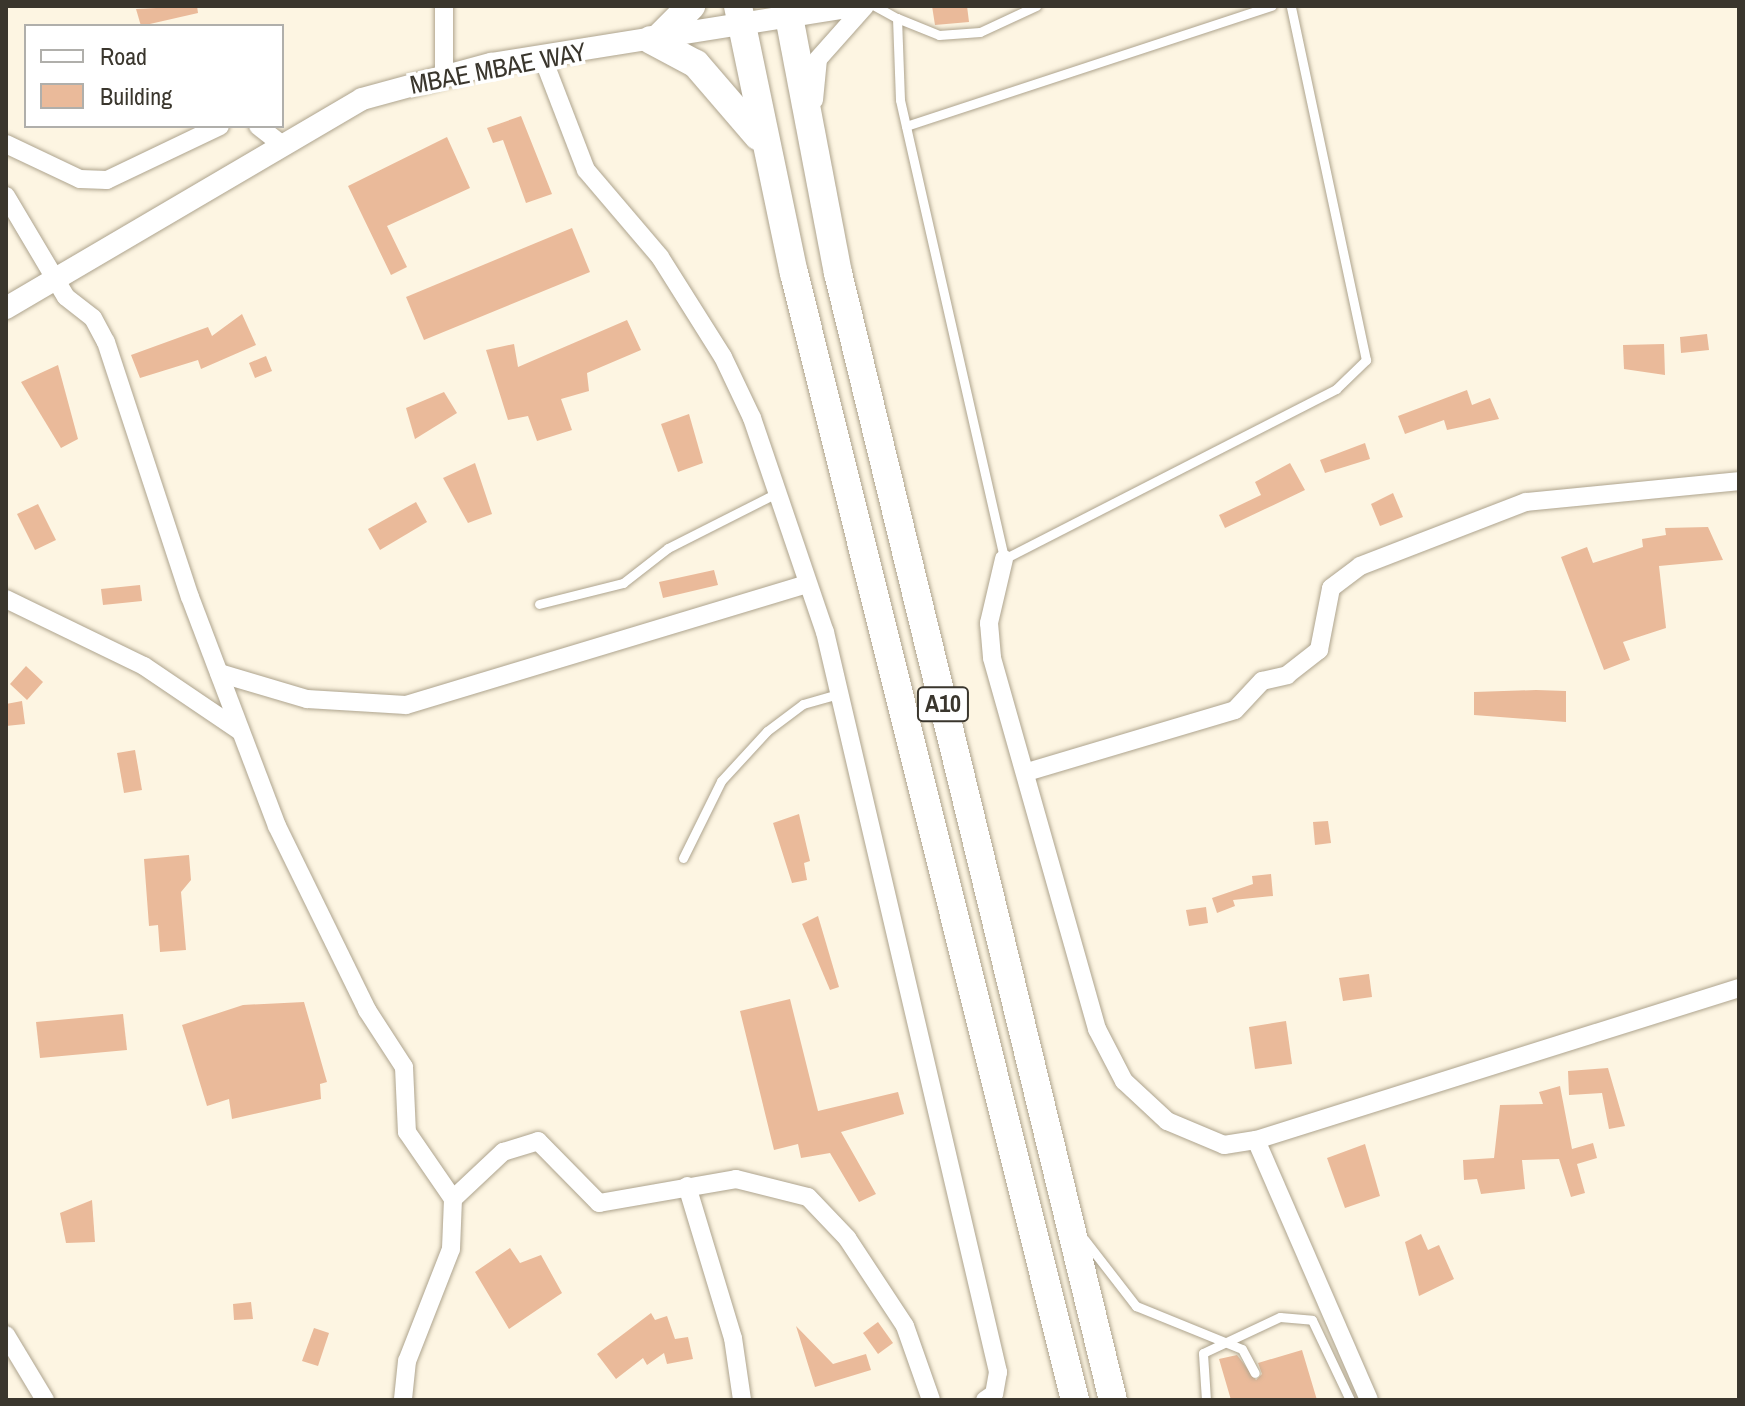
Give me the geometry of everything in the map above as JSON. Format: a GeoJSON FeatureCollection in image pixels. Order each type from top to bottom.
{"type":"FeatureCollection","features":[{"type":"Feature","properties":{"kind":"main road"},"geometry":{"type":"LineString","coordinates":[[691,6],[655,39],[716,81],[764,143]]}},
{"type":"Feature","properties":{"kind":"main road","name":"A10"},"geometry":{"type":"LineString","coordinates":[[788,13],[833,245],[1113,1400]]}},
{"type":"Feature","properties":{"kind":"main road","name":"A10"},"geometry":{"type":"LineString","coordinates":[[739,17],[764,143],[1075,1400]]}},
{"type":"Feature","properties":{"kind":"street"},"geometry":{"type":"LineString","coordinates":[[444,6],[444,74]]}},
{"type":"Feature","properties":{"kind":"street","name":"MBAE MBAE WAY"},"geometry":{"type":"LineString","coordinates":[[6,308],[362,99],[444,74],[655,39],[739,17],[852,6]]}},
{"type":"Feature","properties":{"kind":"street"},"geometry":{"type":"LineString","coordinates":[[833,245],[813,91],[830,40],[865,6]]}},
{"type":"Feature","properties":{"kind":"street"},"geometry":{"type":"LineString","coordinates":[[542,56],[586,170],[691,300],[752,418],[779,492],[839,694],[998,1372],[994,1394],[985,1400]]}},
{"type":"Feature","properties":{"kind":"street"},"geometry":{"type":"LineString","coordinates":[[6,144],[80,179],[107,180],[216,128]]}},
{"type":"Feature","properties":{"kind":"street"},"geometry":{"type":"LineString","coordinates":[[261,128],[281,144]]}},
{"type":"Feature","properties":{"kind":"street"},"geometry":{"type":"LineString","coordinates":[[6,196],[54,279],[106,342],[242,733],[310,896],[404,1067],[407,1132],[453,1199],[451,1249],[407,1361],[403,1400]]}},
{"type":"Feature","properties":{"kind":"street"},"geometry":{"type":"LineString","coordinates":[[1027,772],[1235,710],[1262,681],[1287,675],[1319,650],[1331,588],[1360,566],[1526,502],[1739,481]]}},
{"type":"Feature","properties":{"kind":"street"},"geometry":{"type":"LineString","coordinates":[[1004,559],[989,623],[992,658],[1108,1056],[1138,1098],[1177,1127],[1224,1145],[1256,1140],[1739,988]]}},
{"type":"Feature","properties":{"kind":"street"},"geometry":{"type":"LineString","coordinates":[[219,673],[307,699],[406,705],[807,584]]}},
{"type":"Feature","properties":{"kind":"street"},"geometry":{"type":"LineString","coordinates":[[6,599],[144,666],[242,733]]}},
{"type":"Feature","properties":{"kind":"street"},"geometry":{"type":"LineString","coordinates":[[1256,1140],[1369,1400]]}},
{"type":"Feature","properties":{"kind":"street"},"geometry":{"type":"LineString","coordinates":[[453,1199],[523,1142],[538,1141],[560,1157],[576,1185],[599,1203],[687,1186],[753,1181],[808,1197],[826,1212],[905,1326],[931,1400]]}},
{"type":"Feature","properties":{"kind":"street"},"geometry":{"type":"LineString","coordinates":[[687,1186],[733,1338],[742,1400]]}},
{"type":"Feature","properties":{"kind":"street"},"geometry":{"type":"LineString","coordinates":[[6,1335],[45,1400]]}},
{"type":"Feature","properties":{"kind":"lane"},"geometry":{"type":"LineString","coordinates":[[875,6],[939,35],[980,32],[1036,6]]}},
{"type":"Feature","properties":{"kind":"lane"},"geometry":{"type":"LineString","coordinates":[[906,126],[1272,6]]}},
{"type":"Feature","properties":{"kind":"lane"},"geometry":{"type":"LineString","coordinates":[[897,18],[906,126],[1004,559],[1336,389],[1366,360],[1291,6]]}},
{"type":"Feature","properties":{"kind":"lane"},"geometry":{"type":"LineString","coordinates":[[539,604],[623,583],[668,548],[779,492]]}},
{"type":"Feature","properties":{"kind":"lane"},"geometry":{"type":"LineString","coordinates":[[683,858],[721,781],[767,731],[803,704],[839,694]]}},
{"type":"Feature","properties":{"kind":"lane"},"geometry":{"type":"LineString","coordinates":[[1068,1216],[1136,1306],[1242,1349],[1255,1373]]}},
{"type":"Feature","properties":{"kind":"lane"},"geometry":{"type":"LineString","coordinates":[[1206,1400],[1199,1367],[1203,1353],[1220,1341],[1280,1317],[1312,1320],[1350,1400]]}},
{"type":"Feature","properties":{"kind":"building"},"geometry":{"type":"Polygon","coordinates":[[[197,6],[198,13],[140,24],[136,9],[197,6]]]}},
{"type":"Feature","properties":{"kind":"building"},"geometry":{"type":"Polygon","coordinates":[[[932,6],[967,6],[969,22],[935,25],[932,6]]]}},
{"type":"Feature","properties":{"kind":"building"},"geometry":{"type":"Polygon","coordinates":[[[521,116],[552,194],[526,203],[503,140],[493,143],[487,128],[521,116]]]}},
{"type":"Feature","properties":{"kind":"building"},"geometry":{"type":"Polygon","coordinates":[[[447,137],[470,188],[387,226],[407,267],[391,275],[348,186],[447,137]]]}},
{"type":"Feature","properties":{"kind":"building"},"geometry":{"type":"Polygon","coordinates":[[[572,228],[590,272],[424,340],[406,297],[572,228]]]}},
{"type":"Feature","properties":{"kind":"building"},"geometry":{"type":"Polygon","coordinates":[[[242,314],[256,345],[201,369],[198,360],[140,378],[131,355],[208,327],[212,336],[242,314]]]}},
{"type":"Feature","properties":{"kind":"building"},"geometry":{"type":"Polygon","coordinates":[[[627,320],[641,350],[587,373],[589,391],[561,399],[572,430],[537,441],[528,416],[508,420],[486,350],[514,344],[518,367],[627,320]]]}},
{"type":"Feature","properties":{"kind":"building"},"geometry":{"type":"Polygon","coordinates":[[[1707,334],[1709,350],[1681,353],[1680,337],[1707,334]]]}},
{"type":"Feature","properties":{"kind":"building"},"geometry":{"type":"Polygon","coordinates":[[[1664,344],[1665,375],[1624,369],[1623,345],[1664,344]]]}},
{"type":"Feature","properties":{"kind":"building"},"geometry":{"type":"Polygon","coordinates":[[[266,356],[272,371],[255,378],[249,363],[266,356]]]}},
{"type":"Feature","properties":{"kind":"building"},"geometry":{"type":"Polygon","coordinates":[[[58,365],[78,439],[61,448],[21,382],[58,365]]]}},
{"type":"Feature","properties":{"kind":"building"},"geometry":{"type":"Polygon","coordinates":[[[1467,390],[1472,405],[1490,398],[1499,419],[1447,430],[1444,420],[1405,434],[1398,416],[1467,390]]]}},
{"type":"Feature","properties":{"kind":"building"},"geometry":{"type":"Polygon","coordinates":[[[444,392],[457,413],[415,439],[406,408],[444,392]]]}},
{"type":"Feature","properties":{"kind":"building"},"geometry":{"type":"Polygon","coordinates":[[[689,414],[703,463],[678,472],[661,424],[689,414]]]}},
{"type":"Feature","properties":{"kind":"building"},"geometry":{"type":"Polygon","coordinates":[[[1365,443],[1370,459],[1325,473],[1320,460],[1365,443]]]}},
{"type":"Feature","properties":{"kind":"building"},"geometry":{"type":"Polygon","coordinates":[[[475,463],[492,514],[468,523],[443,478],[475,463]]]}},
{"type":"Feature","properties":{"kind":"building"},"geometry":{"type":"Polygon","coordinates":[[[1290,463],[1305,490],[1225,528],[1219,515],[1261,495],[1255,482],[1290,463]]]}},
{"type":"Feature","properties":{"kind":"building"},"geometry":{"type":"Polygon","coordinates":[[[1393,493],[1403,517],[1380,526],[1371,504],[1393,493]]]}},
{"type":"Feature","properties":{"kind":"building"},"geometry":{"type":"Polygon","coordinates":[[[416,502],[427,522],[380,550],[368,529],[416,502]]]}},
{"type":"Feature","properties":{"kind":"building"},"geometry":{"type":"Polygon","coordinates":[[[38,504],[56,540],[35,550],[17,514],[38,504]]]}},
{"type":"Feature","properties":{"kind":"building"},"geometry":{"type":"Polygon","coordinates":[[[1708,527],[1723,560],[1659,566],[1666,628],[1623,642],[1630,660],[1604,670],[1561,557],[1587,547],[1593,563],[1643,547],[1642,539],[1666,535],[1665,528],[1708,527]]]}},
{"type":"Feature","properties":{"kind":"building"},"geometry":{"type":"Polygon","coordinates":[[[714,570],[718,585],[663,598],[659,582],[714,570]]]}},
{"type":"Feature","properties":{"kind":"building"},"geometry":{"type":"Polygon","coordinates":[[[140,585],[142,601],[103,605],[101,589],[140,585]]]}},
{"type":"Feature","properties":{"kind":"building"},"geometry":{"type":"Polygon","coordinates":[[[26,666],[43,682],[27,700],[10,684],[26,666]]]}},
{"type":"Feature","properties":{"kind":"building"},"geometry":{"type":"Polygon","coordinates":[[[1566,691],[1566,722],[1474,715],[1474,692],[1566,691]]]}},
{"type":"Feature","properties":{"kind":"building"},"geometry":{"type":"Polygon","coordinates":[[[22,701],[25,724],[6,726],[6,704],[22,701]]]}},
{"type":"Feature","properties":{"kind":"building"},"geometry":{"type":"Polygon","coordinates":[[[135,750],[142,790],[124,793],[117,753],[135,750]]]}},
{"type":"Feature","properties":{"kind":"building"},"geometry":{"type":"Polygon","coordinates":[[[799,814],[810,861],[804,863],[807,880],[792,883],[773,823],[799,814]]]}},
{"type":"Feature","properties":{"kind":"building"},"geometry":{"type":"Polygon","coordinates":[[[1328,821],[1331,843],[1315,845],[1313,822],[1328,821]]]}},
{"type":"Feature","properties":{"kind":"building"},"geometry":{"type":"Polygon","coordinates":[[[189,855],[191,880],[181,892],[186,950],[160,952],[158,925],[149,926],[144,859],[189,855]]]}},
{"type":"Feature","properties":{"kind":"building"},"geometry":{"type":"Polygon","coordinates":[[[1271,874],[1273,896],[1233,900],[1235,906],[1217,913],[1212,898],[1253,884],[1252,876],[1271,874]]]}},
{"type":"Feature","properties":{"kind":"building"},"geometry":{"type":"Polygon","coordinates":[[[1206,907],[1208,923],[1189,926],[1186,910],[1206,907]]]}},
{"type":"Feature","properties":{"kind":"building"},"geometry":{"type":"Polygon","coordinates":[[[818,916],[839,987],[830,990],[802,924],[818,916]]]}},
{"type":"Feature","properties":{"kind":"building"},"geometry":{"type":"Polygon","coordinates":[[[1369,974],[1372,997],[1343,1001],[1339,978],[1369,974]]]}},
{"type":"Feature","properties":{"kind":"building"},"geometry":{"type":"Polygon","coordinates":[[[790,999],[818,1111],[898,1092],[904,1114],[841,1132],[876,1194],[859,1202],[830,1153],[801,1158],[798,1144],[774,1150],[740,1011],[790,999]]]}},
{"type":"Feature","properties":{"kind":"building"},"geometry":{"type":"Polygon","coordinates":[[[304,1002],[327,1082],[320,1084],[321,1099],[232,1119],[229,1099],[207,1106],[182,1025],[243,1005],[304,1002]]]}},
{"type":"Feature","properties":{"kind":"building"},"geometry":{"type":"Polygon","coordinates":[[[123,1014],[127,1050],[40,1058],[36,1022],[123,1014]]]}},
{"type":"Feature","properties":{"kind":"building"},"geometry":{"type":"Polygon","coordinates":[[[1286,1021],[1292,1064],[1255,1069],[1249,1027],[1286,1021]]]}},
{"type":"Feature","properties":{"kind":"building"},"geometry":{"type":"Polygon","coordinates":[[[1608,1068],[1625,1126],[1609,1129],[1602,1093],[1569,1095],[1568,1071],[1608,1068]]]}},
{"type":"Feature","properties":{"kind":"building"},"geometry":{"type":"Polygon","coordinates":[[[1560,1086],[1572,1149],[1593,1143],[1597,1158],[1577,1164],[1585,1193],[1571,1197],[1559,1159],[1522,1160],[1525,1189],[1481,1194],[1477,1179],[1464,1180],[1463,1160],[1494,1158],[1500,1105],[1543,1104],[1539,1092],[1560,1086]]]}},
{"type":"Feature","properties":{"kind":"building"},"geometry":{"type":"Polygon","coordinates":[[[1365,1144],[1380,1196],[1345,1208],[1327,1158],[1365,1144]]]}},
{"type":"Feature","properties":{"kind":"building"},"geometry":{"type":"Polygon","coordinates":[[[92,1200],[95,1242],[66,1243],[60,1213],[92,1200]]]}},
{"type":"Feature","properties":{"kind":"building"},"geometry":{"type":"Polygon","coordinates":[[[1421,1234],[1428,1250],[1439,1245],[1454,1279],[1419,1296],[1405,1242],[1421,1234]]]}},
{"type":"Feature","properties":{"kind":"building"},"geometry":{"type":"Polygon","coordinates":[[[510,1248],[520,1263],[541,1255],[562,1293],[509,1329],[475,1272],[510,1248]]]}},
{"type":"Feature","properties":{"kind":"building"},"geometry":{"type":"Polygon","coordinates":[[[251,1302],[253,1319],[234,1320],[233,1304],[251,1302]]]}},
{"type":"Feature","properties":{"kind":"building"},"geometry":{"type":"Polygon","coordinates":[[[651,1313],[655,1320],[667,1316],[675,1339],[688,1337],[693,1359],[667,1364],[664,1353],[647,1365],[643,1358],[616,1379],[597,1354],[651,1313]]]}},
{"type":"Feature","properties":{"kind":"building"},"geometry":{"type":"Polygon","coordinates":[[[878,1322],[893,1343],[878,1354],[863,1333],[878,1322]]]}},
{"type":"Feature","properties":{"kind":"building"},"geometry":{"type":"Polygon","coordinates":[[[796,1326],[833,1364],[866,1354],[871,1370],[815,1387],[796,1326]]]}},
{"type":"Feature","properties":{"kind":"building"},"geometry":{"type":"Polygon","coordinates":[[[314,1328],[329,1333],[318,1366],[302,1361],[314,1328]]]}},
{"type":"Feature","properties":{"kind":"building"},"geometry":{"type":"Polygon","coordinates":[[[1302,1350],[1317,1400],[1231,1400],[1219,1359],[1237,1355],[1256,1380],[1262,1374],[1258,1363],[1302,1350]]]}}]}
